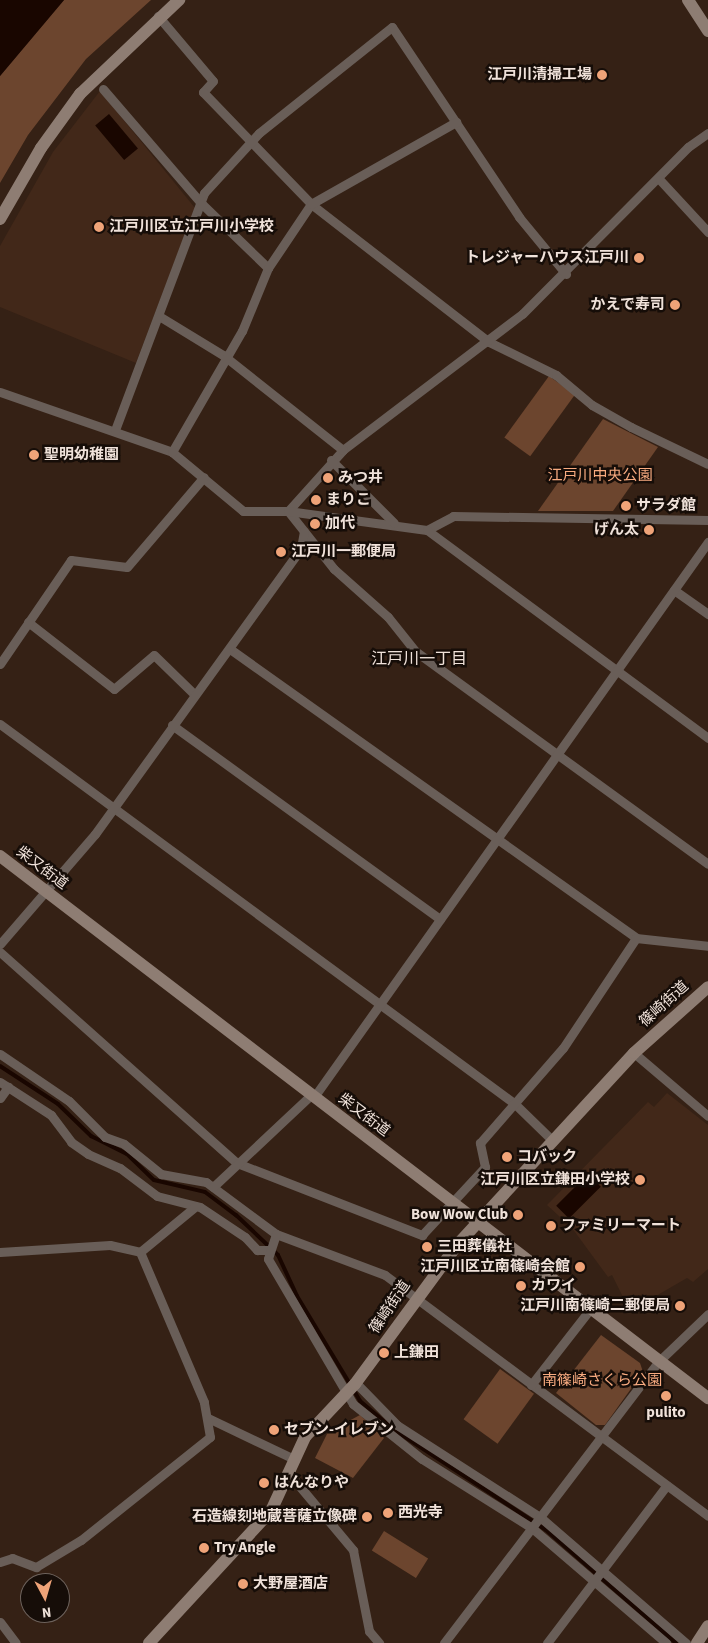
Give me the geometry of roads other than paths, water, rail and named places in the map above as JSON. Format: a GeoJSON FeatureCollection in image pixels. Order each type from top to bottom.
{"type":"FeatureCollection","features":[{"type":"Feature","properties":{"kind":"main road"},"geometry":{"type":"LineString","coordinates":[[0,219],[60,120],[111,60],[158,16],[179,0]]}},
{"type":"Feature","properties":{"kind":"main road"},"geometry":{"type":"LineString","coordinates":[[688,0],[708,31]]}},
{"type":"Feature","properties":{"kind":"main road","name":"柴又街道"},"geometry":{"type":"LineString","coordinates":[[0,856],[708,1398]]}},
{"type":"Feature","properties":{"kind":"main road","name":"篠崎街道"},"geometry":{"type":"LineString","coordinates":[[292,1458],[352,1387],[414,1298],[478,1222],[634,1053],[708,987]]}},
{"type":"Feature","properties":{"kind":"main road"},"geometry":{"type":"LineString","coordinates":[[149,1643],[247,1541],[278,1501],[291,1476],[292,1458]]}},
{"type":"Feature","properties":{"kind":"main road"},"geometry":{"type":"LineString","coordinates":[[697,1643],[708,1626]]}},
{"type":"Feature","properties":{"kind":"street"},"geometry":{"type":"LineString","coordinates":[[158,16],[213,81],[203,92],[249,143],[311,204],[489,342],[556,375],[592,405],[631,427],[708,464]]}},
{"type":"Feature","properties":{"kind":"street"},"geometry":{"type":"LineString","coordinates":[[115,430],[202,204],[204,193],[249,143],[392,27],[519,217],[566,274]]}},
{"type":"Feature","properties":{"kind":"street"},"geometry":{"type":"LineString","coordinates":[[103,89],[202,204],[268,268]]}},
{"type":"Feature","properties":{"kind":"street"},"geometry":{"type":"LineString","coordinates":[[172,452],[226,360],[268,268],[311,204],[456,122]]}},
{"type":"Feature","properties":{"kind":"street"},"geometry":{"type":"LineString","coordinates":[[288,511],[331,460],[489,342],[566,274],[660,180],[688,147],[708,133]]}},
{"type":"Feature","properties":{"kind":"street"},"geometry":{"type":"LineString","coordinates":[[660,180],[708,232]]}},
{"type":"Feature","properties":{"kind":"street"},"geometry":{"type":"LineString","coordinates":[[159,316],[226,360],[343,450]]}},
{"type":"Feature","properties":{"kind":"street"},"geometry":{"type":"LineString","coordinates":[[0,392],[115,430],[172,452],[243,511],[288,511],[394,523],[427,530],[708,738]]}},
{"type":"Feature","properties":{"kind":"street"},"geometry":{"type":"LineString","coordinates":[[331,460],[394,523]]}},
{"type":"Feature","properties":{"kind":"street"},"geometry":{"type":"LineString","coordinates":[[0,664],[71,560],[127,567],[204,477]]}},
{"type":"Feature","properties":{"kind":"street"},"geometry":{"type":"LineString","coordinates":[[288,511],[304,531],[415,651],[708,864]]}},
{"type":"Feature","properties":{"kind":"street"},"geometry":{"type":"LineString","coordinates":[[427,530],[454,516],[708,520]]}},
{"type":"Feature","properties":{"kind":"street"},"geometry":{"type":"LineString","coordinates":[[0,944],[46,891],[111,810],[230,649],[301,548],[304,531]]}},
{"type":"Feature","properties":{"kind":"street"},"geometry":{"type":"LineString","coordinates":[[213,1187],[312,1096],[708,542]]}},
{"type":"Feature","properties":{"kind":"street"},"geometry":{"type":"LineString","coordinates":[[674,590],[708,614]]}},
{"type":"Feature","properties":{"kind":"street"},"geometry":{"type":"LineString","coordinates":[[28,622],[114,689],[154,655],[195,695]]}},
{"type":"Feature","properties":{"kind":"street"},"geometry":{"type":"LineString","coordinates":[[230,649],[498,837],[636,938],[708,946]]}},
{"type":"Feature","properties":{"kind":"street"},"geometry":{"type":"LineString","coordinates":[[0,724],[111,810],[516,1104],[553,1141]]}},
{"type":"Feature","properties":{"kind":"street"},"geometry":{"type":"LineString","coordinates":[[172,725],[440,919]]}},
{"type":"Feature","properties":{"kind":"street"},"geometry":{"type":"LineString","coordinates":[[0,952],[237,1163],[422,1235],[450,1202],[486,1167],[480,1143],[563,1048],[636,938]]}},
{"type":"Feature","properties":{"kind":"street"},"geometry":{"type":"LineString","coordinates":[[634,1053],[708,1116]]}},
{"type":"Feature","properties":{"kind":"street"},"geometry":{"type":"LineString","coordinates":[[0,1054],[69,1100],[105,1137],[124,1144],[161,1174],[213,1187],[276,1234],[384,1275],[708,1516]]}},
{"type":"Feature","properties":{"kind":"street"},"geometry":{"type":"LineString","coordinates":[[0,1098],[4,1085],[51,1115],[88,1154],[120,1168],[157,1196],[196,1206],[245,1237],[257,1250],[268,1250]]}},
{"type":"Feature","properties":{"kind":"street"},"geometry":{"type":"LineString","coordinates":[[140,1252],[196,1206]]}},
{"type":"Feature","properties":{"kind":"street"},"geometry":{"type":"LineString","coordinates":[[276,1234],[268,1250],[268,1258],[295,1307],[352,1387],[397,1425],[536,1522],[686,1643]]}},
{"type":"Feature","properties":{"kind":"street"},"geometry":{"type":"LineString","coordinates":[[0,1252],[110,1245],[140,1252]]}},
{"type":"Feature","properties":{"kind":"street"},"geometry":{"type":"LineString","coordinates":[[0,1562],[12,1558],[36,1567],[81,1540],[210,1437],[208,1418],[140,1252]]}},
{"type":"Feature","properties":{"kind":"street"},"geometry":{"type":"LineString","coordinates":[[531,1385],[591,1308]]}},
{"type":"Feature","properties":{"kind":"street"},"geometry":{"type":"LineString","coordinates":[[444,1643],[660,1361],[708,1314]]}},
{"type":"Feature","properties":{"kind":"street"},"geometry":{"type":"LineString","coordinates":[[352,1387],[353,1404],[388,1435],[536,1522],[599,1573],[666,1643]]}},
{"type":"Feature","properties":{"kind":"street"},"geometry":{"type":"LineString","coordinates":[[208,1418],[292,1458]]}},
{"type":"Feature","properties":{"kind":"street"},"geometry":{"type":"LineString","coordinates":[[291,1476],[353,1550],[369,1631],[379,1643]]}},
{"type":"Feature","properties":{"kind":"street"},"geometry":{"type":"LineString","coordinates":[[547,1643],[666,1485]]}},
{"type":"Feature","properties":{"kind":"street"},"geometry":{"type":"LineString","coordinates":[[0,1622],[16,1643]]}},
{"type":"Feature","properties":{"kind":"waterway"},"geometry":{"type":"LineString","coordinates":[[0,1066],[58,1104],[91,1136],[127,1154],[154,1180],[205,1192],[236,1215],[278,1255],[297,1296],[360,1401],[393,1429],[546,1530],[676,1643]]}},
{"type":"Feature","properties":{"kind":"place","name":"江戸川清掃工場"},"geometry":{"type":"Point","coordinates":[602,75]}},
{"type":"Feature","properties":{"kind":"place","name":"江戸川区立江戸川小学校"},"geometry":{"type":"Point","coordinates":[99,227]}},
{"type":"Feature","properties":{"kind":"place","name":"トレジャーハウス江戸川"},"geometry":{"type":"Point","coordinates":[639,258]}},
{"type":"Feature","properties":{"kind":"place","name":"かえで寿司"},"geometry":{"type":"Point","coordinates":[675,305]}},
{"type":"Feature","properties":{"kind":"place","name":"聖明幼稚園"},"geometry":{"type":"Point","coordinates":[34,455]}},
{"type":"Feature","properties":{"kind":"place","name":"みつ井"},"geometry":{"type":"Point","coordinates":[328,478]}},
{"type":"Feature","properties":{"kind":"place","name":"まりこ"},"geometry":{"type":"Point","coordinates":[316,500]}},
{"type":"Feature","properties":{"kind":"place","name":"サラダ館"},"geometry":{"type":"Point","coordinates":[626,506]}},
{"type":"Feature","properties":{"kind":"place","name":"加代"},"geometry":{"type":"Point","coordinates":[315,524]}},
{"type":"Feature","properties":{"kind":"place","name":"げん太"},"geometry":{"type":"Point","coordinates":[649,530]}},
{"type":"Feature","properties":{"kind":"place","name":"江戸川一郵便局"},"geometry":{"type":"Point","coordinates":[281,552]}},
{"type":"Feature","properties":{"kind":"place","name":"コバック"},"geometry":{"type":"Point","coordinates":[507,1157]}},
{"type":"Feature","properties":{"kind":"place","name":"江戸川区立鎌田小学校"},"geometry":{"type":"Point","coordinates":[640,1180]}},
{"type":"Feature","properties":{"kind":"place","name":"Bow Wow Club"},"geometry":{"type":"Point","coordinates":[518,1215]}},
{"type":"Feature","properties":{"kind":"place","name":"ファミリーマート"},"geometry":{"type":"Point","coordinates":[551,1226]}},
{"type":"Feature","properties":{"kind":"place","name":"三田葬儀社"},"geometry":{"type":"Point","coordinates":[427,1247]}},
{"type":"Feature","properties":{"kind":"place","name":"江戸川区立南篠崎会館"},"geometry":{"type":"Point","coordinates":[580,1267]}},
{"type":"Feature","properties":{"kind":"place","name":"カワイ"},"geometry":{"type":"Point","coordinates":[521,1286]}},
{"type":"Feature","properties":{"kind":"place","name":"江戸川南篠崎二郵便局"},"geometry":{"type":"Point","coordinates":[680,1306]}},
{"type":"Feature","properties":{"kind":"place","name":"上鎌田"},"geometry":{"type":"Point","coordinates":[384,1353]}},
{"type":"Feature","properties":{"kind":"place","name":"pulito"},"geometry":{"type":"Point","coordinates":[666,1396]}},
{"type":"Feature","properties":{"kind":"place","name":"セブン-イレブン"},"geometry":{"type":"Point","coordinates":[274,1430]}},
{"type":"Feature","properties":{"kind":"place","name":"はんなりや"},"geometry":{"type":"Point","coordinates":[264,1483]}},
{"type":"Feature","properties":{"kind":"place","name":"西光寺"},"geometry":{"type":"Point","coordinates":[388,1513]}},
{"type":"Feature","properties":{"kind":"place","name":"石造線刻地蔵菩薩立像碑"},"geometry":{"type":"Point","coordinates":[367,1517]}},
{"type":"Feature","properties":{"kind":"place","name":"Try Angle"},"geometry":{"type":"Point","coordinates":[204,1548]}},
{"type":"Feature","properties":{"kind":"place","name":"大野屋酒店"},"geometry":{"type":"Point","coordinates":[243,1584]}},
{"type":"Feature","properties":{"kind":"district","name":"江戸川一丁目"},"geometry":{"type":"Point","coordinates":[419,659]}},
{"type":"Feature","properties":{"kind":"park label","name":"江戸川中央公園"},"geometry":{"type":"Point","coordinates":[600,476]}},
{"type":"Feature","properties":{"kind":"park label","name":"南篠崎さくら公園"},"geometry":{"type":"Point","coordinates":[602,1381]}}]}
